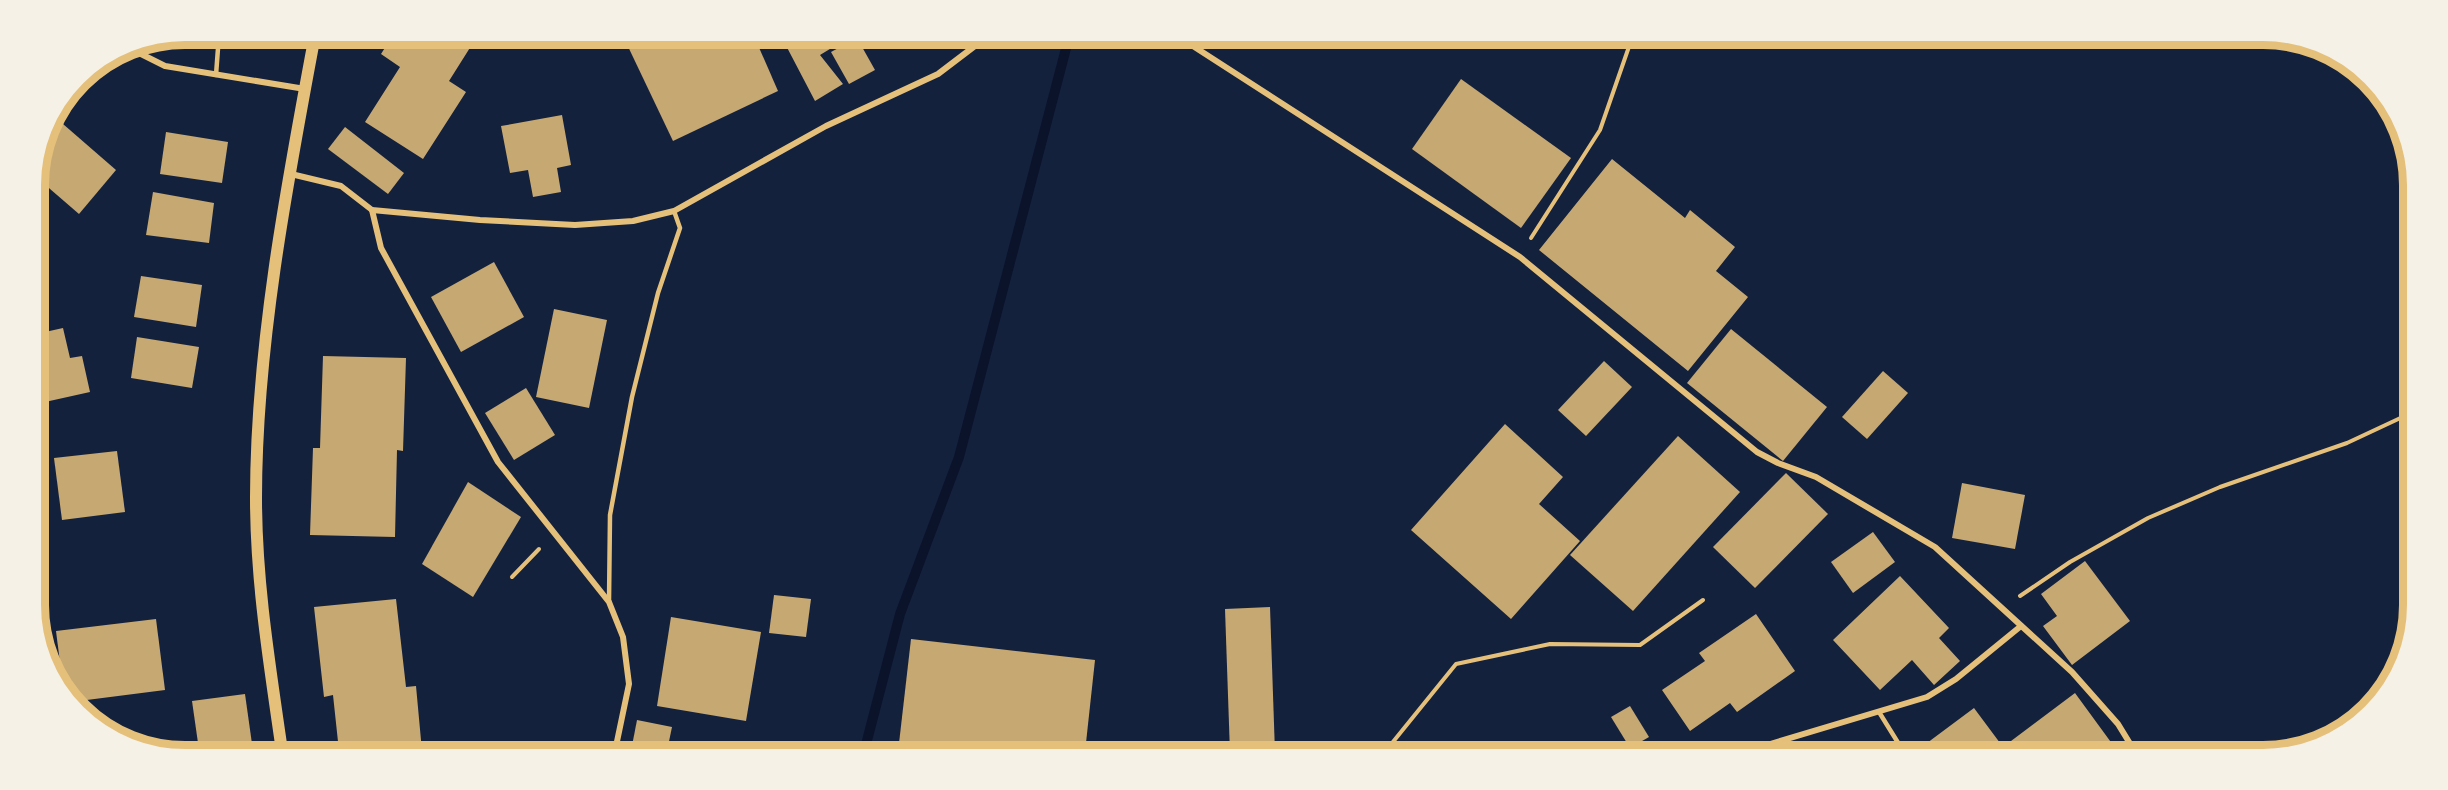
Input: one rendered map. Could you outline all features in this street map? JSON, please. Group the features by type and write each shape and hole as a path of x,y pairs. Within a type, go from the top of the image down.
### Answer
{"main road":[{"path":"281,745 262,612 256,498 264,371 276,264 313,45"}],"street":[{"path":"291,174 341,186 372,210 480,220 575,225 633,221 674,211 826,126 938,74 976,45"},
{"path":"1191,45 1520,257 1757,452 1778,463 1816,477 1923,538 1946,556 2088,688 2118,724 2130,745"},
{"path":"140,53 165,66 305,89"},
{"path":"372,210 381,248 498,462 609,602 623,637 629,684 616,745"},
{"path":"1767,745 1936,693 1956,680 2021,626"}],"lane":[{"path":"216,75 218,45"},
{"path":"609,602 610,515 632,396 658,292 680,228 674,211"},
{"path":"1879,712 1899,745"}],"path":[{"path":"1520,257 1600,130 1630,45"},
{"path":"2002,609 2070,562 2148,518 2220,487 2347,443 2403,417"},
{"path":"512,577 538,550 558,540"},
{"path":"1390,745 1456,664 1550,644 1640,645 1703,600"}],"building":[{"path":"387,45 472,45 449,81 466,92 423,159 365,122 400,67 381,54"},
{"path":"627,45 758,45 778,91 673,141"},
{"path":"786,45 836,45 820,55 843,84 815,101"},
{"path":"844,45 861,45 875,70 849,84 831,52"},
{"path":"1461,79 1571,158 1521,228 1412,149"},
{"path":"562,115 571,165 557,168 561,192 533,197 528,170 510,173 501,126"},
{"path":"63,124 116,170 79,214 45,185 48,158 55,135"},
{"path":"345,127 404,173 388,194 328,149"},
{"path":"166,132 228,142 222,183 160,174"},
{"path":"1612,159 1685,218 1690,210 1735,247 1716,271 1748,297 1688,371 1539,250"},
{"path":"153,192 214,203 209,243 146,235"},
{"path":"494,262 524,317 461,352 431,297"},
{"path":"141,276 202,285 196,327 134,317"},
{"path":"554,309 607,320 589,408 536,397"},
{"path":"63,328 70,358 82,356 90,392 45,402 45,332"},
{"path":"1731,329 1827,407 1783,461 1687,383"},
{"path":"137,337 199,347 192,388 131,378"},
{"path":"323,356 406,358 403,451 397,450 395,537 310,535 313,448 320,448"},
{"path":"1604,361 1632,387 1586,436 1558,410"},
{"path":"1883,371 1908,393 1867,439 1842,417"},
{"path":"526,388 555,435 514,460 485,413"},
{"path":"1505,424 1563,477 1539,504 1580,541 1511,619 1411,530"},
{"path":"1678,436 1740,492 1633,611 1570,555"},
{"path":"117,451 125,512 62,520 54,458"},
{"path":"1786,473 1828,514 1755,588 1713,547"},
{"path":"468,482 521,517 473,597 422,564"},
{"path":"1962,483 2025,495 2015,549 1952,538"},
{"path":"1873,532 1895,562 1853,593 1831,562"},
{"path":"2085,561 2130,621 2072,665 2043,626 2057,616 2041,594"},
{"path":"1900,576 1949,628 1939,638 1960,661 1934,685 1912,660 1880,690 1833,640"},
{"path":"774,595 811,599 806,637 769,633"},
{"path":"396,599 406,687 416,686 421,745 338,745 333,695 324,697 314,607"},
{"path":"1270,607 1275,745 1230,745 1225,609"},
{"path":"1756,614 1795,671 1737,712 1730,703 1690,731 1662,690 1705,661 1699,653"},
{"path":"671,617 761,632 746,721 657,706"},
{"path":"156,619 165,690 83,700 61,670 56,631"},
{"path":"911,639 1095,660 1086,745 899,745"},
{"path":"2075,693 2113,745 2006,745"},
{"path":"245,694 252,745 198,745 192,701"},
{"path":"1630,706 1649,737 1635,745 1628,745 1611,717"},
{"path":"1974,708 2002,745 1929,745 1927,743"},
{"path":"637,720 672,727 668,745 632,745"}],"waterway":[{"path":"866,745 900,614 959,457 1067,45"}]}
